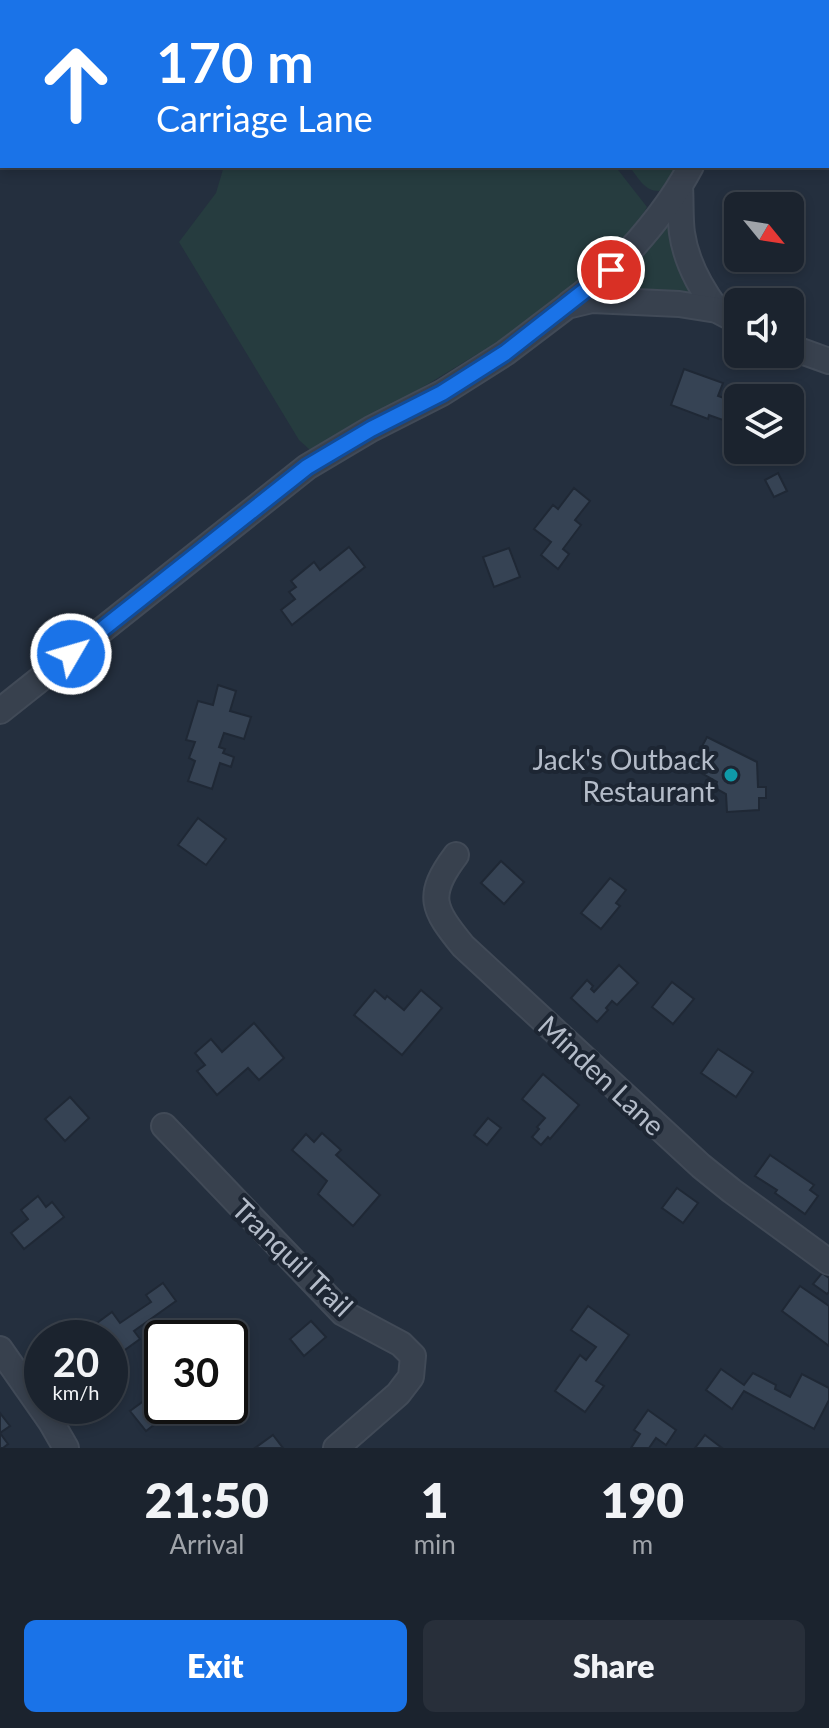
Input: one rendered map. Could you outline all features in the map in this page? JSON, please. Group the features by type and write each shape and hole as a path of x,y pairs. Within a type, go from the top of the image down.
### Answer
{"street":[{"path":"0,711 307,467 455,385 505,353 567,306 611,270 686,177"},
{"path":"686,177 682,234 690,264 701,288 724,313"},
{"path":"567,306 592,300 679,304 724,315"},
{"path":"804,352 829,361"},
{"name":"Minden Lane","path":"456,855 441,874 437,901 440,913 463,946 701,1166 829,1262"},
{"name":"Tranquil Trail","path":"164,1126 343,1313 401,1344 413,1356 411,1377 398,1394 336,1448"},
{"path":"0,1349 66,1448"}],"green space":[{"path":"223,168 617,168 647,207 639,221 598,267 502,339 318,451 309,449 299,440 179,242 216,193"},
{"path":"630,168 676,168 668,184 659,191 645,186"},
{"path":"664,226 671,230 690,291 688,294 618,289 614,282"}],"building":[{"path":"684,369 723,383 718,396 724,398 724,420 709,415 708,419 671,405"},
{"path":"778,473 787,491 774,497 765,480"},
{"path":"574,488 590,501 575,520 581,525 563,549 569,554 558,569 541,555 551,542 534,529 553,505 558,509"},
{"path":"349,547 365,567 292,625 281,610 295,599 289,592 296,587 291,581 314,562 320,570"},
{"path":"509,548 520,577 494,587 483,557"},
{"path":"218,685 236,691 230,711 251,717 244,739 224,733 219,747 225,749 223,753 234,757 231,767 220,763 212,789 188,781 195,761 189,758 195,742 186,740 198,701 213,705"},
{"name":"Jack's Outback Restaurant","path":"707,737 757,762 758,787 766,787 766,798 759,798 759,810 727,812 726,794 715,788 717,782 691,767"},
{"path":"198,818 226,839 206,865 178,845"},
{"path":"501,861 524,882 504,904 481,883"},
{"path":"610,878 626,890 616,903 620,906 601,929 581,913"},
{"path":"619,965 638,983 617,1005 612,1001 597,1022 571,998 587,980 594,992"},
{"path":"672,982 694,999 673,1024 652,1007"},
{"path":"375,990 404,1010 421,990 442,1008 402,1055 354,1015"},
{"path":"254,1023 284,1058 259,1080 248,1068 217,1095 197,1071 205,1065 195,1053 211,1039 222,1052"},
{"path":"718,1049 753,1072 736,1097 701,1073"},
{"path":"543,1074 579,1105 541,1145 532,1137 545,1118 522,1099"},
{"path":"70,1097 89,1118 65,1141 45,1119"},
{"path":"488,1118 501,1128 487,1145 474,1135"},
{"path":"322,1133 341,1150 336,1155 380,1195 353,1226 318,1194 327,1181 292,1150 306,1134 314,1142"},
{"path":"770,1155 814,1185 810,1190 818,1196 805,1214 755,1176"},
{"path":"677,1188 698,1203 683,1223 662,1208"},
{"path":"38,1196 46,1207 52,1202 64,1217 24,1249 11,1233 28,1219 21,1210"},
{"path":"822,1273 829,1278 827,1294 813,1284"},
{"path":"163,1283 176,1301 149,1320 144,1320 144,1324 134,1331 140,1339 128,1348 128,1320 124,1320 151,1302 146,1295"},
{"path":"800,1286 829,1306 829,1346 782,1311"},
{"path":"588,1306 629,1335 596,1381 604,1386 585,1412 555,1391 580,1355 586,1360 596,1347 571,1330"},
{"path":"112,1312 118,1320 101,1320"},
{"path":"311,1321 326,1337 304,1356 290,1339"},
{"path":"721,1369 744,1385 753,1373 776,1385 775,1389 790,1397 802,1374 829,1388 829,1400 814,1429 744,1391 732,1409 706,1390"},
{"path":"144,1401 144,1424 155,1424 146,1431 130,1411"},
{"path":"648,1410 676,1430 666,1445 656,1438 649,1448 631,1448 640,1434 634,1430"},
{"path":"0,1413 10,1426 0,1433"},
{"path":"0,1433 8,1444 3,1448 0,1448"},
{"path":"273,1435 283,1448 255,1448"},
{"path":"705,1435 722,1448 695,1448"}],"place":[{"name":"Jack's Outback Restaurant","path":"731,775"}],"route":[{"path":"71,654 307,467 371,429 442,393 505,353 611,270"}]}
